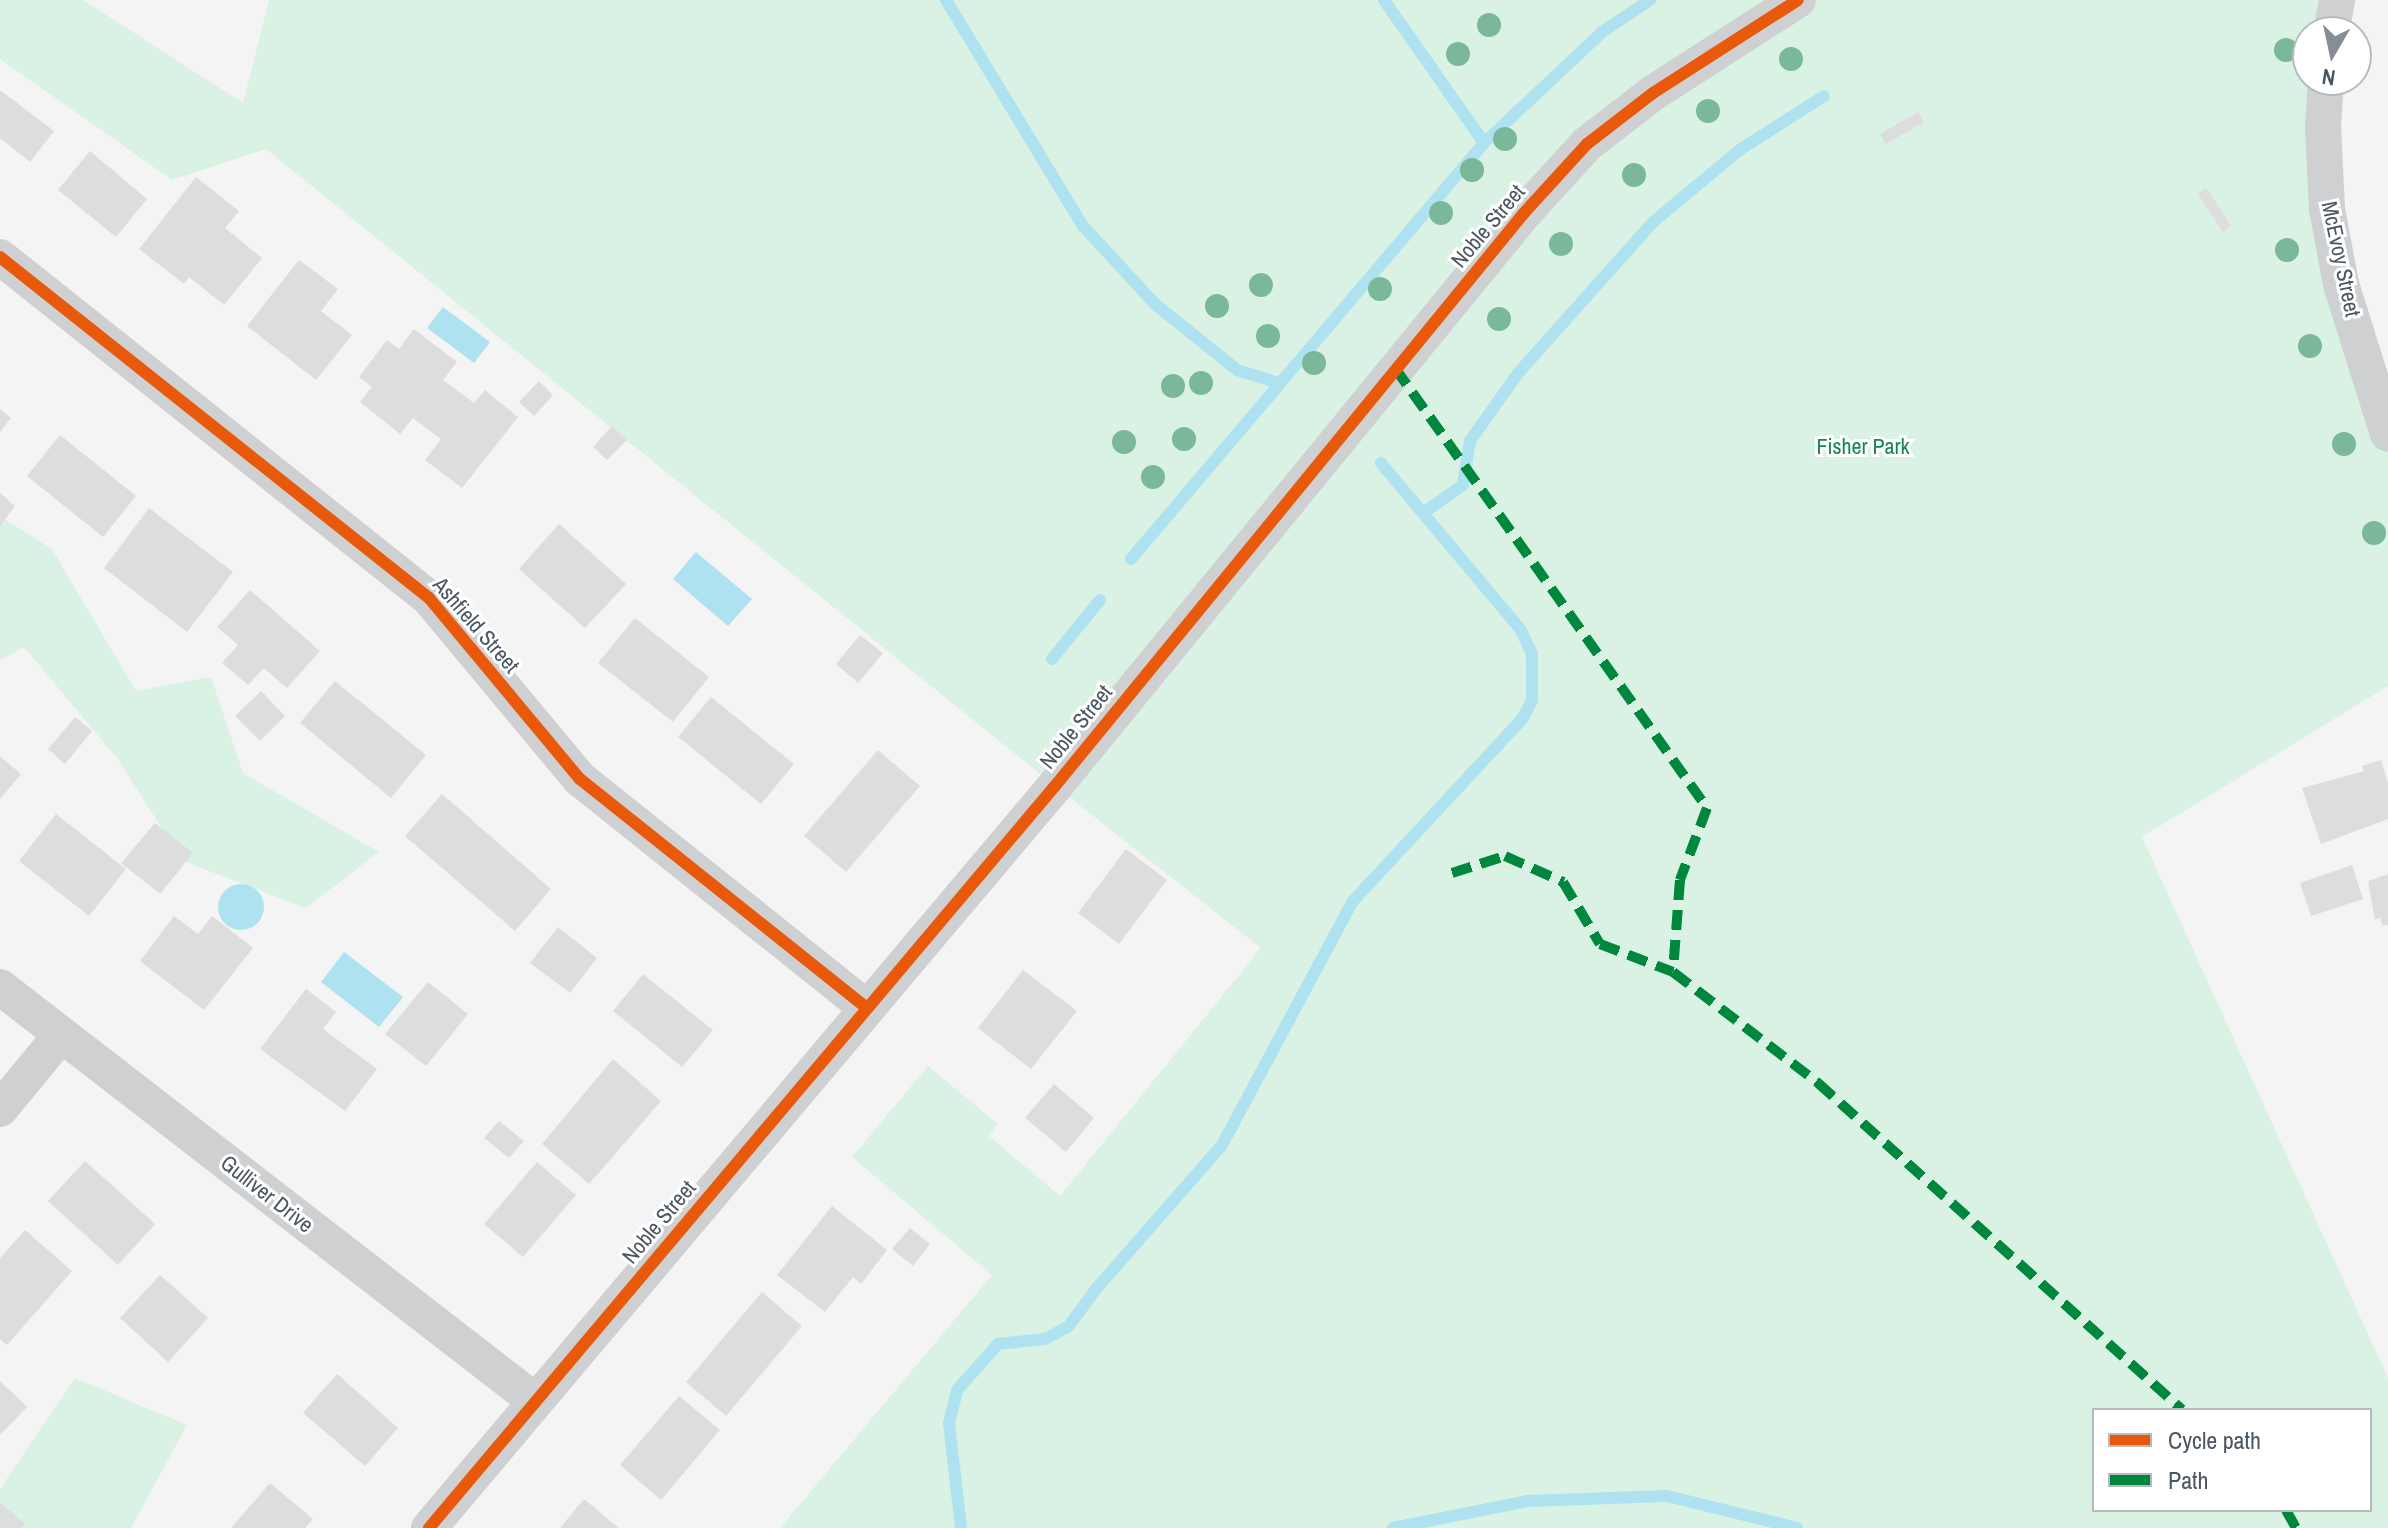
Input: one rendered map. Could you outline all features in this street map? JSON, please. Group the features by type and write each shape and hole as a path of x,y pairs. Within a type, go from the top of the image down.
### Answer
{"street":[{"name":"Noble Street","path":"429,1528 1055,786 1454,297 1587,144 1653,93 1798,0"},
{"name":"McEvoy Street","path":"2325,96 2323,127 2327,209 2341,284 2388,434"},
{"name":"Ashfield Street","path":"0,257 429,598 580,779 867,1008"},
{"name":"Gulliver Drive","path":"0,987 534,1400"},
{"path":"0,1109 61,1035"}],"green space":[{"name":"Fisher Park","path":"0,0 83,0 243,103 269,0 2337,0 2334,16 2292,16 2292,96 2313,96 2323,127 2388,434 2388,686 2142,837 2388,1378 2388,1528 780,1528 992,1275 852,1157 928,1066 998,1124 989,1136 1060,1196 1261,948 1055,786 266,149 172,180 0,59"},
{"path":"0,516 52,549 136,691 211,677 243,773 379,852 306,908 183,861 117,758 24,647 0,660"},
{"path":"75,1378 187,1425 131,1528 0,1528 0,1489"}],"water":[{"path":"443,307 490,342 474,363 427,328"},
{"path":"696,552 752,599 728,626 673,579"},
{"path":"241,884 257,891 264,907 257,923 241,930 225,923 218,907 225,891"},
{"path":"344,952 403,997 379,1027 321,982"}],"building":[{"path":"0,90 54,131 30,162 0,138"},
{"path":"1918,112 1924,122 1886,144 1880,134"},
{"path":"90,151 147,199 116,237 58,190"},
{"path":"196,177 239,211 225,228 262,258 224,305 189,277 184,284 139,249"},
{"path":"2206,187 2231,226 2223,232 2198,194"},
{"path":"299,260 338,289 321,311 352,335 316,380 247,326"},
{"path":"414,329 457,362 443,380 474,403 485,390 518,417 462,488 425,460 441,439 413,418 400,434 360,402 372,387 359,377 387,340 399,349"},
{"path":"539,381 553,395 534,416 519,402"},
{"path":"0,409 11,418 0,432"},
{"path":"612,426 627,440 607,460 593,447"},
{"path":"60,435 136,496 103,537 27,476"},
{"path":"0,493 15,506 0,526"},
{"path":"149,508 233,572 187,632 104,568"},
{"path":"559,524 626,584 585,628 519,569"},
{"path":"250,590 320,651 287,688 264,668 248,685 222,663 238,645 217,627"},
{"path":"635,618 709,677 673,722 598,663"},
{"path":"860,635 883,653 858,683 836,664"},
{"path":"335,681 426,755 391,798 300,723"},
{"path":"261,691 285,716 260,741 235,716"},
{"path":"711,697 794,764 761,804 678,737"},
{"path":"75,717 92,731 65,764 48,749"},
{"path":"878,750 920,786 846,872 804,836"},
{"path":"0,756 21,774 0,799"},
{"path":"2381,760 2388,783 2388,819 2321,844 2302,788 2364,771 2362,766"},
{"path":"442,794 551,889 515,931 405,836"},
{"path":"56,814 126,869 89,916 19,861"},
{"path":"155,823 193,853 160,894 121,863"},
{"path":"1126,849 1167,880 1119,944 1078,913"},
{"path":"2352,865 2363,899 2311,916 2300,883"},
{"path":"2388,874 2388,925 2383,926 2380,918 2375,920 2368,881"},
{"path":"174,916 198,934 212,916 253,948 204,1010 140,961"},
{"path":"558,927 597,958 570,993 530,963"},
{"path":"1023,970 1077,1011 1031,1069 978,1028"},
{"path":"643,974 713,1030 682,1067 613,1011"},
{"path":"428,982 468,1014 426,1066 385,1034"},
{"path":"306,989 336,1012 323,1029 377,1069 345,1111 260,1049"},
{"path":"613,1059 661,1101 589,1184 542,1144"},
{"path":"1054,1084 1094,1118 1066,1152 1025,1118"},
{"path":"499,1121 524,1141 509,1158 484,1138"},
{"path":"85,1161 155,1224 118,1265 48,1201"},
{"path":"537,1162 576,1195 523,1257 484,1224"},
{"path":"832,1206 887,1250 861,1284 853,1277 825,1312 777,1275"},
{"path":"910,1228 930,1244 913,1266 892,1249"},
{"path":"25,1230 72,1271 7,1345 0,1339 0,1258"},
{"path":"160,1275 208,1318 168,1362 120,1318"},
{"path":"762,1292 802,1326 726,1416 686,1382"},
{"path":"337,1374 398,1428 365,1466 303,1413"},
{"path":"0,1381 27,1407 0,1435"},
{"path":"679,1396 720,1430 661,1500 620,1465"},
{"path":"270,1483 313,1519 305,1528 231,1528"},
{"path":"584,1499 619,1528 560,1528"},
{"path":"0,1502 25,1524 22,1528 0,1528"}],"waterway":[{"path":"946,0 1083,226 1155,304 1237,370 1279,383"},
{"path":"1384,0 1484,143"},
{"path":"1131,559 1484,143 1602,32 1650,0"},
{"path":"1423,513 1463,485 1470,441 1519,372 1653,222 1741,149 1824,96"},
{"path":"961,1528 949,1423 957,1390 998,1344 1045,1339 1068,1327 1096,1289 1222,1145 1353,901 1523,718 1532,700 1532,654 1521,630 1381,463"},
{"path":"1052,659 1100,600"},
{"path":"1393,1528 1528,1501 1667,1496 1797,1528"}],"marked path":[{"path":"1395,368 1707,808 1680,880 1673,972 1818,1083 2180,1408"},
{"path":"1452,873 1505,856 1563,882 1600,944 1673,972"},
{"path":"2287,1512 2296,1528"}],"cycle path":[{"path":"429,1528 1055,786 1524,213 1587,144 1653,93 1798,0"},
{"path":"0,257 429,598 580,779 867,1008"}]}
